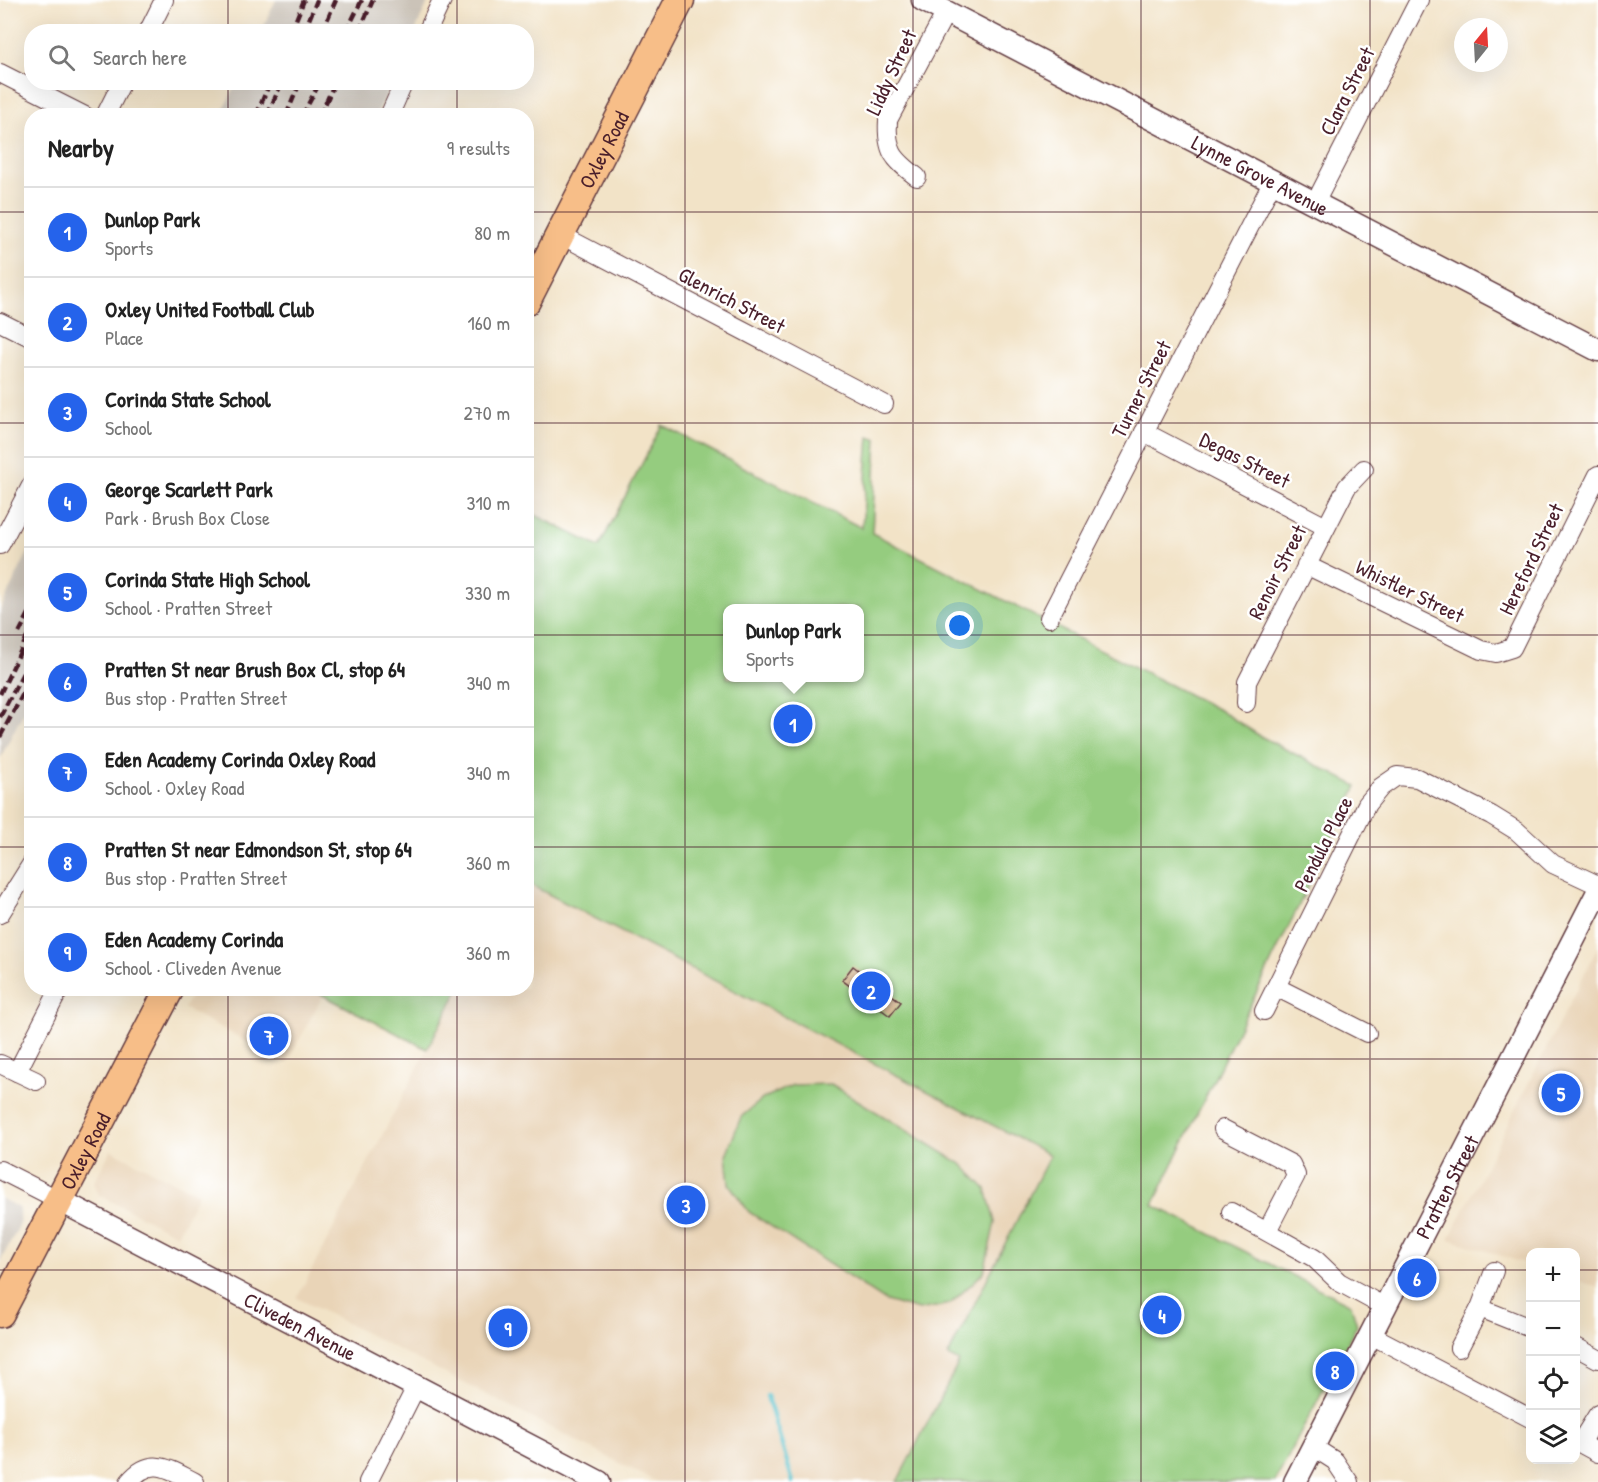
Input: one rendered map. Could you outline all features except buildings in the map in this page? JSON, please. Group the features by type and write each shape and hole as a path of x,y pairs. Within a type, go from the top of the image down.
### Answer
{"main road":[{"name":"Oxley Road","path":"534,286 680,0"},
{"name":"Oxley Road","path":"0,1313 166,996"}],"street":[{"path":"152,24 164,0"},
{"path":"431,24 442,0"},
{"name":"Lynne Grove Avenue","path":"923,0 1598,350"},
{"name":"Clara Street","path":"1316,203 1419,0"},
{"name":"Liddy Street","path":"917,177 896,161 887,139 888,120 946,12"},
{"path":"0,73 24,85"},
{"path":"34,90 69,108"},
{"path":"109,108 118,90"},
{"path":"393,108 400,90"},
{"name":"Turner Street","path":"1049,618 1273,181"},
{"name":"Glenrich Street","path":"561,236 884,404"},
{"path":"0,322 24,334"},
{"name":"Degas Street","path":"1144,432 1326,527"},
{"name":"Renoir Street","path":"1246,703 1247,682 1306,565 1347,487 1364,469"},
{"name":"Hereford Street","path":"1496,653 1512,648 1598,475"},
{"path":"0,545 24,499"},
{"name":"Whistler Street","path":"1306,565 1480,650 1496,653"},
{"name":"Pendula Place","path":"1264,1011 1367,804 1381,787 1397,776 1417,778 1491,815 1516,831 1553,864 1598,885"},
{"path":"0,914 24,876"},
{"name":"Pratten Street","path":"1295,1482 1598,892"},
{"path":"1276,987 1367,1034"},
{"path":"36,1081 8,1068 55,996"},
{"path":"1223,1130 1291,1164 1296,1175 1268,1231"},
{"name":"Cliveden Avenue","path":"0,1170 599,1482"},
{"path":"1231,1212 1314,1258 1339,1282 1385,1307"},
{"path":"1459,1348 1480,1308 1494,1271"},
{"path":"1480,1308 1526,1326"},
{"path":"1371,1335 1526,1416"},
{"path":"1580,1350 1598,1359"},
{"path":"368,1482 416,1388"},
{"path":"1580,1439 1598,1414"},
{"path":"1580,1443 1598,1453"},
{"path":"1313,1447 1335,1461 1349,1482"},
{"path":"129,1482 139,1471 152,1466 167,1468 195,1482"}],"shaded area":[{"path":"276,0 429,0 418,24 264,24"},
{"path":"233,90 388,90 380,108 224,108"},
{"path":"24,560 24,711 0,759 0,610"},
{"path":"534,887 1050,1155 949,1356 959,1362 897,1482 657,1482 297,1298 455,996 534,996"},
{"path":"1598,947 1598,1287 1580,1281 1580,1248 1526,1248 1526,1264 1449,1239"},
{"path":"191,996 322,996 287,1063 184,1008"},
{"path":"111,1150 198,1194 177,1235 99,1195 94,1182"},
{"path":"0,1198 19,1208 20,1224 0,1262"}],"green space":[{"path":"662,425 862,528 869,436 877,439 872,533 1221,711 1260,736 1357,786 1153,1205 1351,1305 1357,1325 1275,1482 897,1482 959,1362 948,1356 1050,1155 534,887 534,514 599,547"},
{"path":"325,996 455,996 427,1049"},
{"path":"831,1084 963,1165 986,1189 995,1222 984,1272 950,1304 919,1310 886,1301 749,1212 729,1184 726,1155 741,1117 764,1098 793,1085"}],"waterway":[{"path":"767,1396 793,1482"}],"railway":[{"path":"294,24 304,0"},
{"path":"307,24 317,0"},
{"path":"326,24 336,0"},
{"path":"350,24 362,0"},
{"path":"362,24 373,0"},
{"path":"259,108 267,90"},
{"path":"271,108 278,90"},
{"path":"289,108 297,90"},
{"path":"306,108 316,90"},
{"path":"324,108 331,90"},
{"path":"19,633 24,623"},
{"path":"0,694 24,644"},
{"path":"0,717 24,671"},
{"path":"0,737 24,692"}],"place":[{"name":"Dunlop Park","path":"793,724"},
{"name":"Oxley United Football Club","path":"871,991"},
{"name":"Eden Academy Corinda Oxley Road","path":"269,1036"},
{"name":"Corinda State High School","path":"1561,1093"},
{"name":"Corinda State School","path":"686,1205"},
{"name":"Pratten St near Brush Box Cl, stop 64","path":"1417,1278"},
{"name":"George Scarlett Park","path":"1162,1315"},
{"name":"Eden Academy Corinda","path":"508,1328"},
{"name":"Pratten St near Edmondson St, stop 64","path":"1335,1371"}]}
